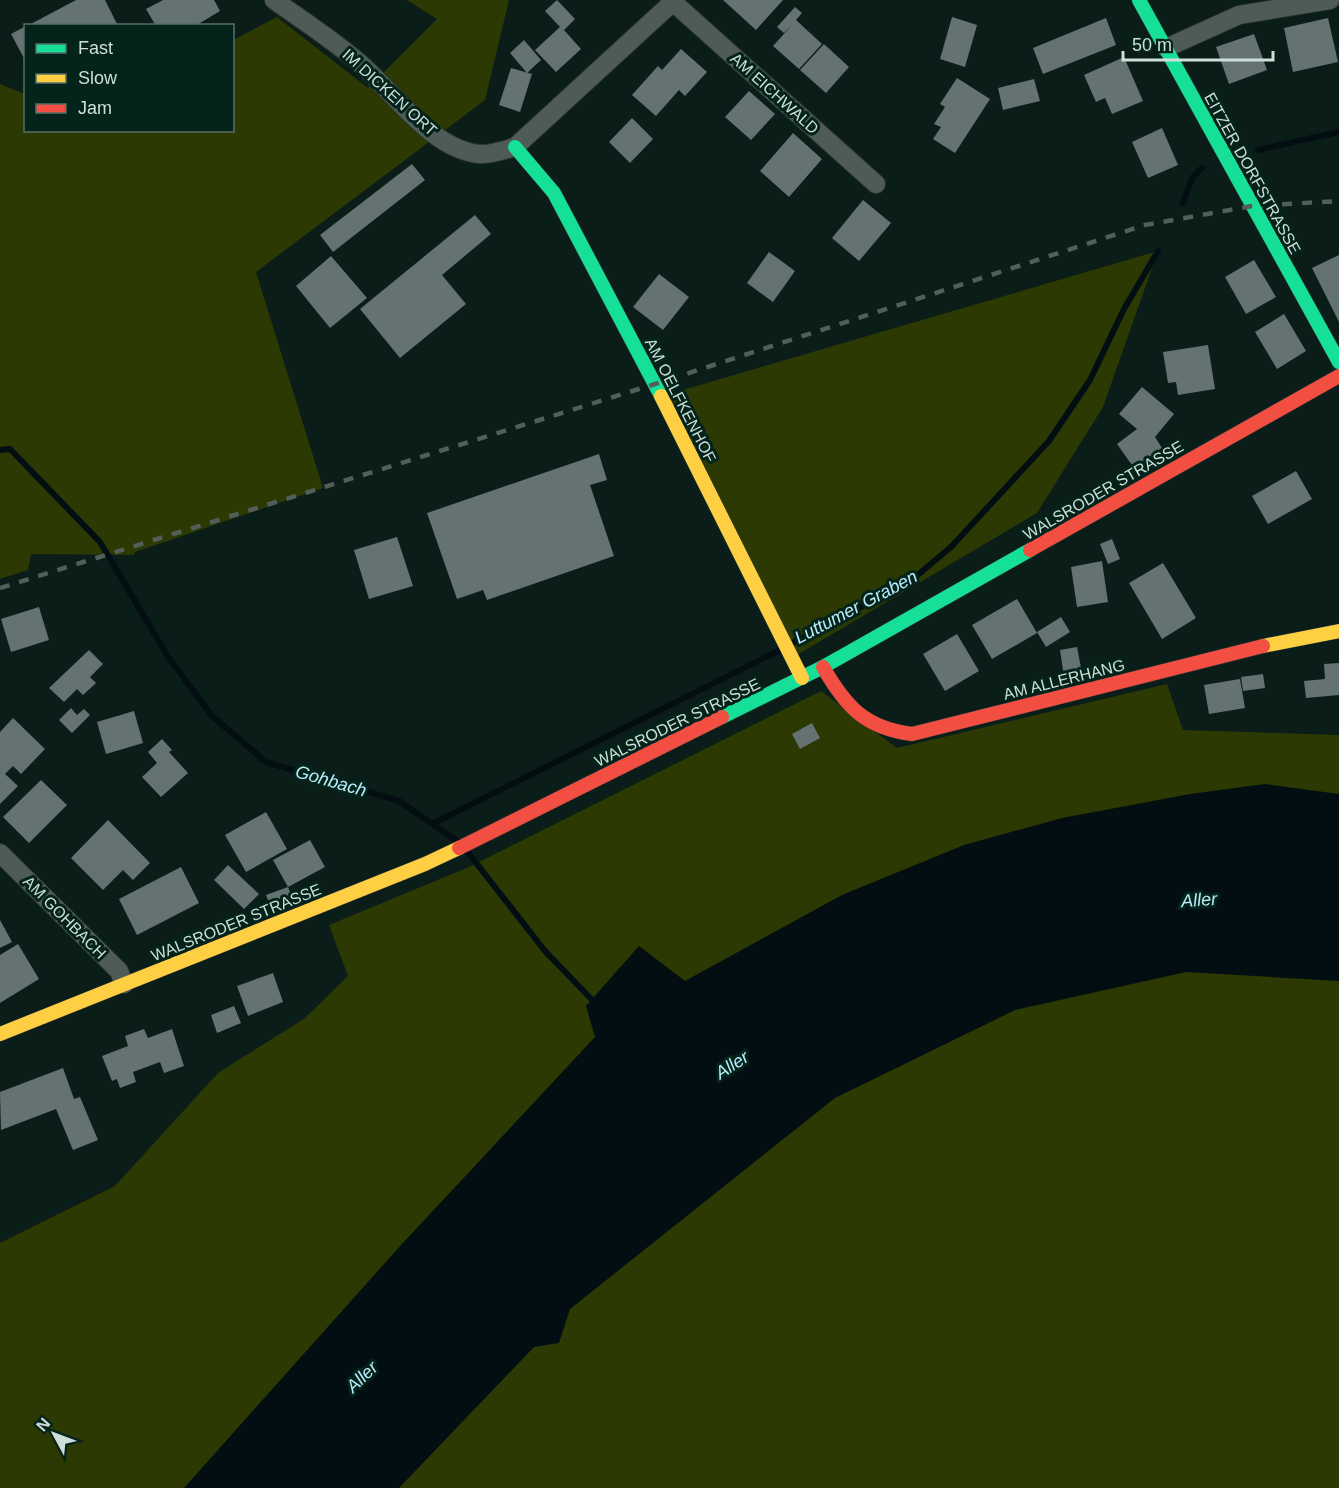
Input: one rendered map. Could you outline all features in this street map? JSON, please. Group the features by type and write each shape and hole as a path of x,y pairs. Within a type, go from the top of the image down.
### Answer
{"street":[{"name":"IM DICKEN ORT","path":"274,0 357,60 429,130 449,143 480,154 499,152 514,147 674,1"},
{"name":"EITZER DORFSTRASSE","path":"1139,0 1339,362"},
{"path":"1166,48 1239,15 1329,0"},
{"name":"AM EICHWALD","path":"674,1 876,184"},
{"name":"AM OELFKENHOF","path":"514,147 554,193 655,384 802,678"},
{"name":"WALSRODER STRASSE","path":"0,1034 425,864 499,829 823,668 1339,376"},
{"name":"AM ALLERHANG","path":"823,668 836,691 861,716 884,729 912,734 1250,649 1339,631"},
{"name":"AM GOHBACH","path":"0,853 119,971 124,984"}],"green space":[{"path":"407,0 509,0 485,100 256,272 323,488 135,552 134,555 31,554 28,570 0,579 0,84 24,94 24,132 234,132 234,39 277,17 368,88 437,19"},
{"path":"1158,251 1103,407 1037,513 797,655 669,394"},
{"path":"1167,684 1183,730 1339,735 1339,1488 0,1488 0,1243 115,1186 218,1073 305,1018 348,976 329,925 469,867 821,691 897,748","holes":["639,947 648,953 587,1009 586,1006"]}],"water":[{"name":"Aller","path":"1265,784 1339,794 1339,981 1186,972 1015,1010 835,1098 570,1309 559,1343 534,1347 399,1488 184,1488 401,1245 595,1037 586,1006 639,946 685,981 842,895 964,845 1062,818 1190,794"}],"building":[{"path":"76,0 105,0 117,24 31,24"},
{"path":"163,0 214,0 220,11 198,24 155,24 146,9"},
{"path":"557,0 575,19 564,30 581,49 556,72 535,50 560,27 545,11"},
{"path":"723,0 783,0 756,30"},
{"path":"795,7 802,13 796,20 822,44 799,69 773,46 792,25 784,33 777,27"},
{"path":"952,17 977,25 965,67 940,59"},
{"path":"1106,18 1116,45 1043,74 1033,48"},
{"path":"1328,18 1338,62 1293,72 1284,28"},
{"path":"24,27 24,58 11,34"},
{"path":"1254,34 1267,70 1229,84 1216,47"},
{"path":"524,40 541,60 527,73 510,53"},
{"path":"824,44 849,67 826,93 800,70"},
{"path":"681,49 707,72 685,96 679,90 656,116 632,95 658,66 662,70"},
{"path":"1124,57 1143,101 1112,114 1105,98 1096,102 1084,75"},
{"path":"511,68 532,74 520,112 499,105"},
{"path":"957,78 990,99 955,153 933,139 941,127 934,124 945,107 940,104"},
{"path":"1034,79 1040,101 1003,110 998,88"},
{"path":"749,91 775,114 751,140 725,117"},
{"path":"632,118 653,139 630,163 609,142"},
{"path":"1162,128 1178,165 1148,178 1132,142"},
{"path":"793,133 822,159 789,197 760,171"},
{"path":"412,164 425,180 333,252 320,235"},
{"path":"863,200 891,223 859,261 832,238"},
{"path":"475,215 491,234 442,275 466,304 400,358 360,309"},
{"path":"769,252 795,271 773,302 747,283"},
{"path":"1339,255 1339,322 1312,268"},
{"path":"331,256 367,298 330,328 296,286"},
{"path":"1254,260 1276,297 1246,314 1225,277"},
{"path":"659,274 689,297 663,330 633,307"},
{"path":"1284,314 1306,351 1277,369 1255,332"},
{"path":"1208,345 1215,389 1178,395 1176,382 1168,383 1163,352"},
{"path":"1142,387 1174,414 1155,437 1162,448 1134,468 1117,444 1137,429 1119,414"},
{"path":"599,454 607,480 590,485 614,556 487,600 483,590 457,599 427,513"},
{"path":"1296,471 1312,499 1268,524 1252,496"},
{"path":"397,537 413,586 369,599 354,550"},
{"path":"1112,539 1120,559 1108,564 1100,544"},
{"path":"1102,561 1108,602 1077,607 1071,567"},
{"path":"1163,563 1196,618 1162,639 1129,583"},
{"path":"1017,599 1037,633 992,659 972,625"},
{"path":"39,607 49,640 11,652 1,619"},
{"path":"1061,617 1070,632 1046,647 1037,632"},
{"path":"957,634 979,671 945,691 923,654"},
{"path":"1077,647 1082,673 1064,677 1060,650"},
{"path":"89,650 103,664 90,677 96,683 83,695 77,689 64,702 49,688"},
{"path":"1339,663 1339,695 1306,698 1304,681 1325,679 1324,664"},
{"path":"1263,674 1265,688 1243,691 1241,677"},
{"path":"1240,679 1245,708 1209,714 1204,685"},
{"path":"71,708 77,715 84,709 90,715 72,733 59,720"},
{"path":"134,711 143,743 106,754 97,722"},
{"path":"13,718 45,749 21,774 13,766 5,774 18,786 0,804 0,732"},
{"path":"812,723 820,738 800,749 792,734"},
{"path":"162,739 172,750 169,752 188,773 161,797 142,777 157,763 148,752"},
{"path":"41,780 67,805 29,843 3,817"},
{"path":"266,812 287,849 246,872 225,835"},
{"path":"108,820 150,863 133,880 123,870 103,890 71,858"},
{"path":"310,840 325,867 288,887 273,860"},
{"path":"228,865 259,894 244,909 214,880"},
{"path":"181,867 199,903 137,935 119,899"},
{"path":"288,887 292,897 270,905 266,895"},
{"path":"0,920 12,942 0,948"},
{"path":"18,944 39,979 0,1003 0,955"},
{"path":"273,973 283,1002 248,1016 237,986"},
{"path":"234,1006 241,1023 217,1033 211,1015"},
{"path":"144,1029 148,1038 172,1029 184,1066 164,1073 160,1062 133,1072 136,1082 120,1088 117,1079 112,1081 102,1056 128,1046 125,1036"},
{"path":"63,1068 74,1099 80,1097 98,1140 73,1150 56,1109 1,1130 0,1092"}],"waterway":[{"name":"Luttumer Graben","path":"1258,150 1339,132"},
{"name":"Luttumer Graben","path":"1183,203 1192,178 1202,168"},
{"name":"Luttumer Graben","path":"791,644 913,579 951,547 1049,441 1090,380 1124,309 1158,251"},
{"name":"Gohbach","path":"0,450 10,449 100,542 167,655 212,716 266,762 399,801 457,841"},
{"name":"Luttumer Graben","path":"432,824 782,649"},
{"name":"Gohbach","path":"466,850 545,951 597,1005"}],"railway":[{"path":"0,588 655,384 1145,225 1252,206 1339,201"}],"traffic: fast":[{"path":"1139,0 1339,362"},
{"path":"515,147 554,193 661,396"},
{"path":"722,717 823,667 1030,550"}],"traffic: slow":[{"path":"661,396 802,678"},
{"path":"1263,646 1339,631"},
{"path":"0,1034 425,864 459,848"}],"traffic: jam":[{"path":"1030,550 1339,376"},
{"path":"823,667 840,694 858,713 882,727 912,734 1263,646"},
{"path":"459,848 722,717"}]}
